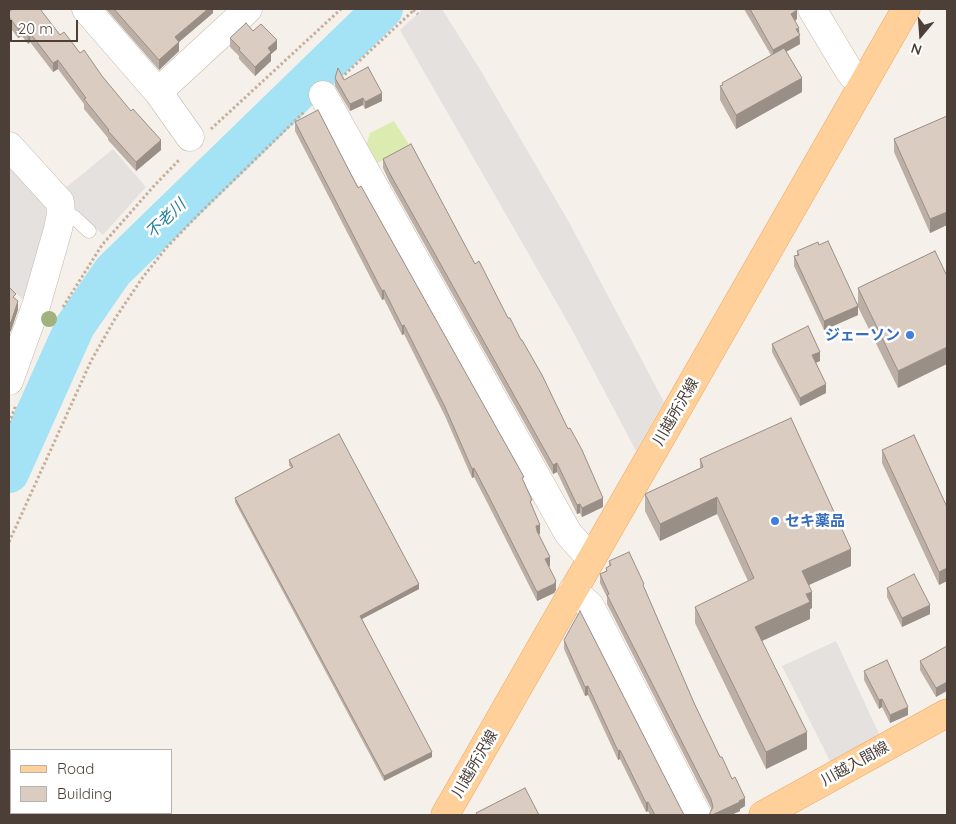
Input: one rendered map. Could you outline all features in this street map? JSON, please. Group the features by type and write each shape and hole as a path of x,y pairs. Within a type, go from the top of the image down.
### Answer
{"main road":[{"name":"川越所沢線","path":"445,815 906,9"},
{"name":"川越入間線","path":"763,815 945,719"}],"street":[{"path":"86,9 158,92 195,140"},
{"path":"158,92 248,9"},
{"path":"812,9 848,69 863,83"},
{"path":"323,95 568,533 591,559"},
{"path":"9,146 60,202 58,229 36,306 11,367"},
{"path":"573,590 590,606 697,815"}],"lane":[{"path":"60,214 74,217 89,231"}],"path":[{"path":"102,245 195,140 341,9"},
{"path":"9,542 92,361 116,317 143,277 167,247 198,215 323,95 414,10 418,14"}],"green space":[{"path":"394,121 410,146 376,164 366,146 370,133"}],"shaded area":[{"path":"423,9 442,9 481,71 570,224 664,402 636,451 570,326 400,30"},
{"path":"113,149 146,187 103,235 73,207 63,190"},
{"path":"9,157 49,200 51,215 24,300 9,287"},
{"path":"836,641 880,736 831,763 782,666"}],"building":[{"path":"13,9 40,9 60,35 64,32 80,53 84,50 102,76 131,111 133,109 161,140 136,162 108,131 58,60 53,63 30,33 28,35 22,27 18,29 9,17 9,12"},
{"path":"114,9 208,9 175,37 179,42 159,60"},
{"path":"750,9 796,9 791,14 799,28 796,29 800,35 773,50"},
{"path":"246,23 253,31 261,24 277,40 268,48 271,52 255,67 230,38"},
{"path":"784,48 802,78 736,115 720,86 723,85 722,83"},
{"path":"368,67 382,93 365,102 363,98 350,104 335,78 338,68 344,80"},
{"path":"318,110 358,188 361,186 524,477 522,478 540,525 536,526 537,531 550,557 545,559 556,581 554,584 537,592 474,468 472,469 445,407 404,325 402,326 384,290 382,291 295,122"},
{"path":"947,116 947,212 930,219 894,139"},
{"path":"411,144 475,264 479,261 508,318 510,318 542,375 568,429 570,428 582,450 603,498 582,508 580,504 577,505 557,463 553,465 389,172 383,159"},
{"path":"828,241 858,306 824,321 794,256 799,255 797,251 818,242 819,245"},
{"name":"ジェーソン","path":"935,251 947,276 947,347 898,371 858,288"},
{"path":"9,287 16,294 13,297 18,301 9,324"},
{"path":"808,326 820,352 812,355 826,384 800,398 772,344"},
{"path":"791,418 851,549 802,571 812,592 806,594 810,602 755,627 807,732 766,752 695,607 754,578 717,497 660,524 645,494 703,467 700,459"},
{"path":"339,434 419,584 360,616 432,752 384,776 235,498 293,467 289,460"},
{"path":"914,435 947,507 947,568 939,572 882,450"},
{"path":"629,552 695,705 720,757 722,757 732,779 735,777 745,798 712,815 709,815 713,807 711,799 607,595 609,594 600,574 607,571 606,568 611,565 609,561"},
{"path":"914,574 930,605 902,618 887,588"},
{"path":"580,611 685,815 655,815 648,802 646,803 620,750 618,751 588,686 585,687 564,640"},
{"path":"947,646 947,682 936,688 920,661"},
{"path":"887,660 908,707 890,715 882,699 879,700 864,671"},
{"path":"525,788 539,815 477,815 476,813"}],"waterway":[{"name":"不老川","path":"9,473 75,326 113,271 383,9"}],"place":[{"name":"ジェーソン","path":"910,335"},
{"name":"セキ薬品","path":"775,521"}]}
